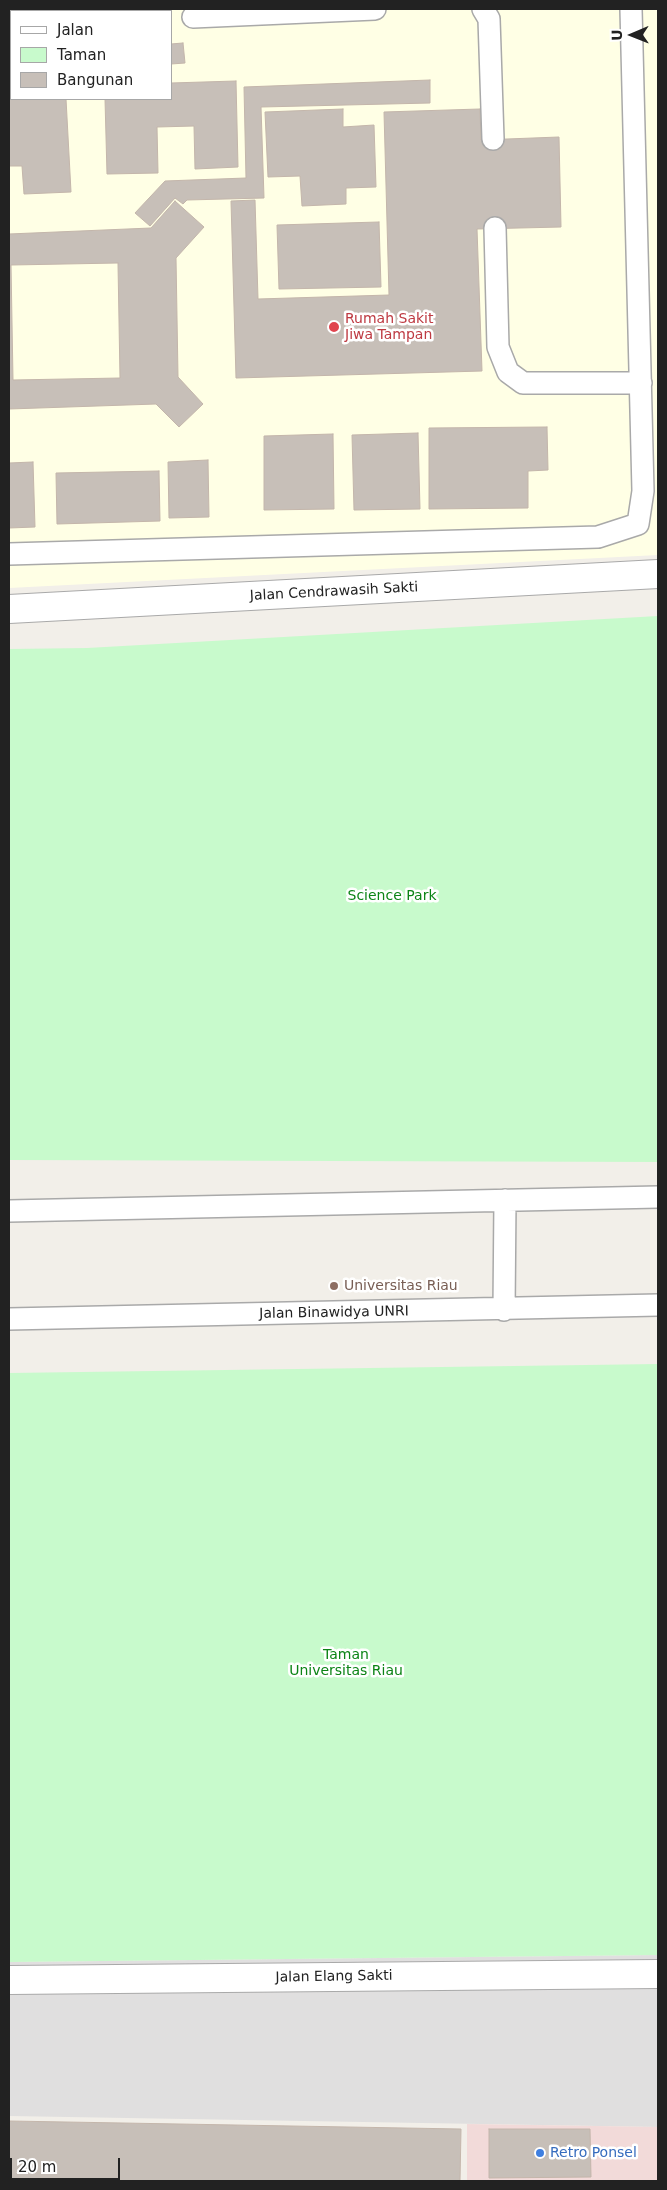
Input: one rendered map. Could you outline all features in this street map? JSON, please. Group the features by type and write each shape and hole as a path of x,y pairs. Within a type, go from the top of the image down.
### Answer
{"street":[{"name":"Jalan Cendrawasih Sakti","path":"9,608 658,574"},
{"name":"Jalan Elang Sakti","path":"9,1980 658,1974"}],"lane":[{"path":"193,17 375,9"},
{"path":"483,9 489,19 493,139"},
{"path":"9,554 598,537 638,524 642,491 641,383 631,9"},
{"path":"495,228 498,347 508,372 523,383 641,383"},
{"path":"9,1210 658,1197"},
{"path":"504,1200 504,1310"},
{"name":"Jalan Binawidya UNRI","path":"9,1319 504,1310 658,1305"}],"shaded area":[{"name":"Rumah Sakit Jiwa Tampan","path":"9,9 658,9 658,555 9,588"},
{"path":"658,1955 658,2127 9,2116 9,1962"},
{"path":"467,2124 658,2127 658,2181 467,2181"}],"green space":[{"name":"Science Park","path":"658,616 658,1162 9,1160 9,649 87,648"},
{"name":"Taman Universitas Riau","path":"658,1364 658,1955 9,1962 9,1373"}],"building":[{"path":"112,9 136,9 136,10"},
{"path":"183,43 185,63 172,64 172,44"},
{"path":"9,53 10,53 10,73"},
{"path":"430,80 430,103 261,107 264,198 187,200 183,204 175,198 150,226 135,213 165,181 246,178 244,87"},
{"path":"236,81 238,167 195,169 194,126 157,127 158,173 107,174 105,100 172,100 172,83"},
{"path":"9,89 10,100 66,100 71,192 24,194 22,166 9,166"},
{"path":"343,109 343,127 374,125 376,187 346,188 346,204 302,206 300,176 268,177 265,112"},
{"path":"480,109 481,140 559,137 561,227 477,229 482,371 236,378 231,201 255,200 258,299 389,295 384,112"},
{"path":"175,201 204,227 176,258 178,377 203,404 179,427 156,404 9,409 9,234 151,228"},
{"path":"379,222 381,287 279,289 277,225"},
{"path":"118,263 120,378 13,380 11,265"},
{"path":"547,427 548,470 528,471 528,508 429,509 429,428"},
{"path":"418,433 420,509 354,510 352,435"},
{"path":"333,434 334,509 264,510 264,436"},
{"path":"208,460 209,517 169,518 168,462"},
{"path":"33,462 35,527 9,528 9,463"},
{"path":"159,471 160,521 57,524 56,473"},
{"path":"9,2121 461,2129 460,2181 9,2181"},
{"name":"Retro Ponsel","path":"489,2129 590,2129 591,2177 489,2178"}],"place":[{"name":"Rumah Sakit Jiwa Tampan","path":"334,327"},
{"name":"Universitas Riau","path":"334,1286"},
{"name":"Retro Ponsel","path":"540,2153"}]}
